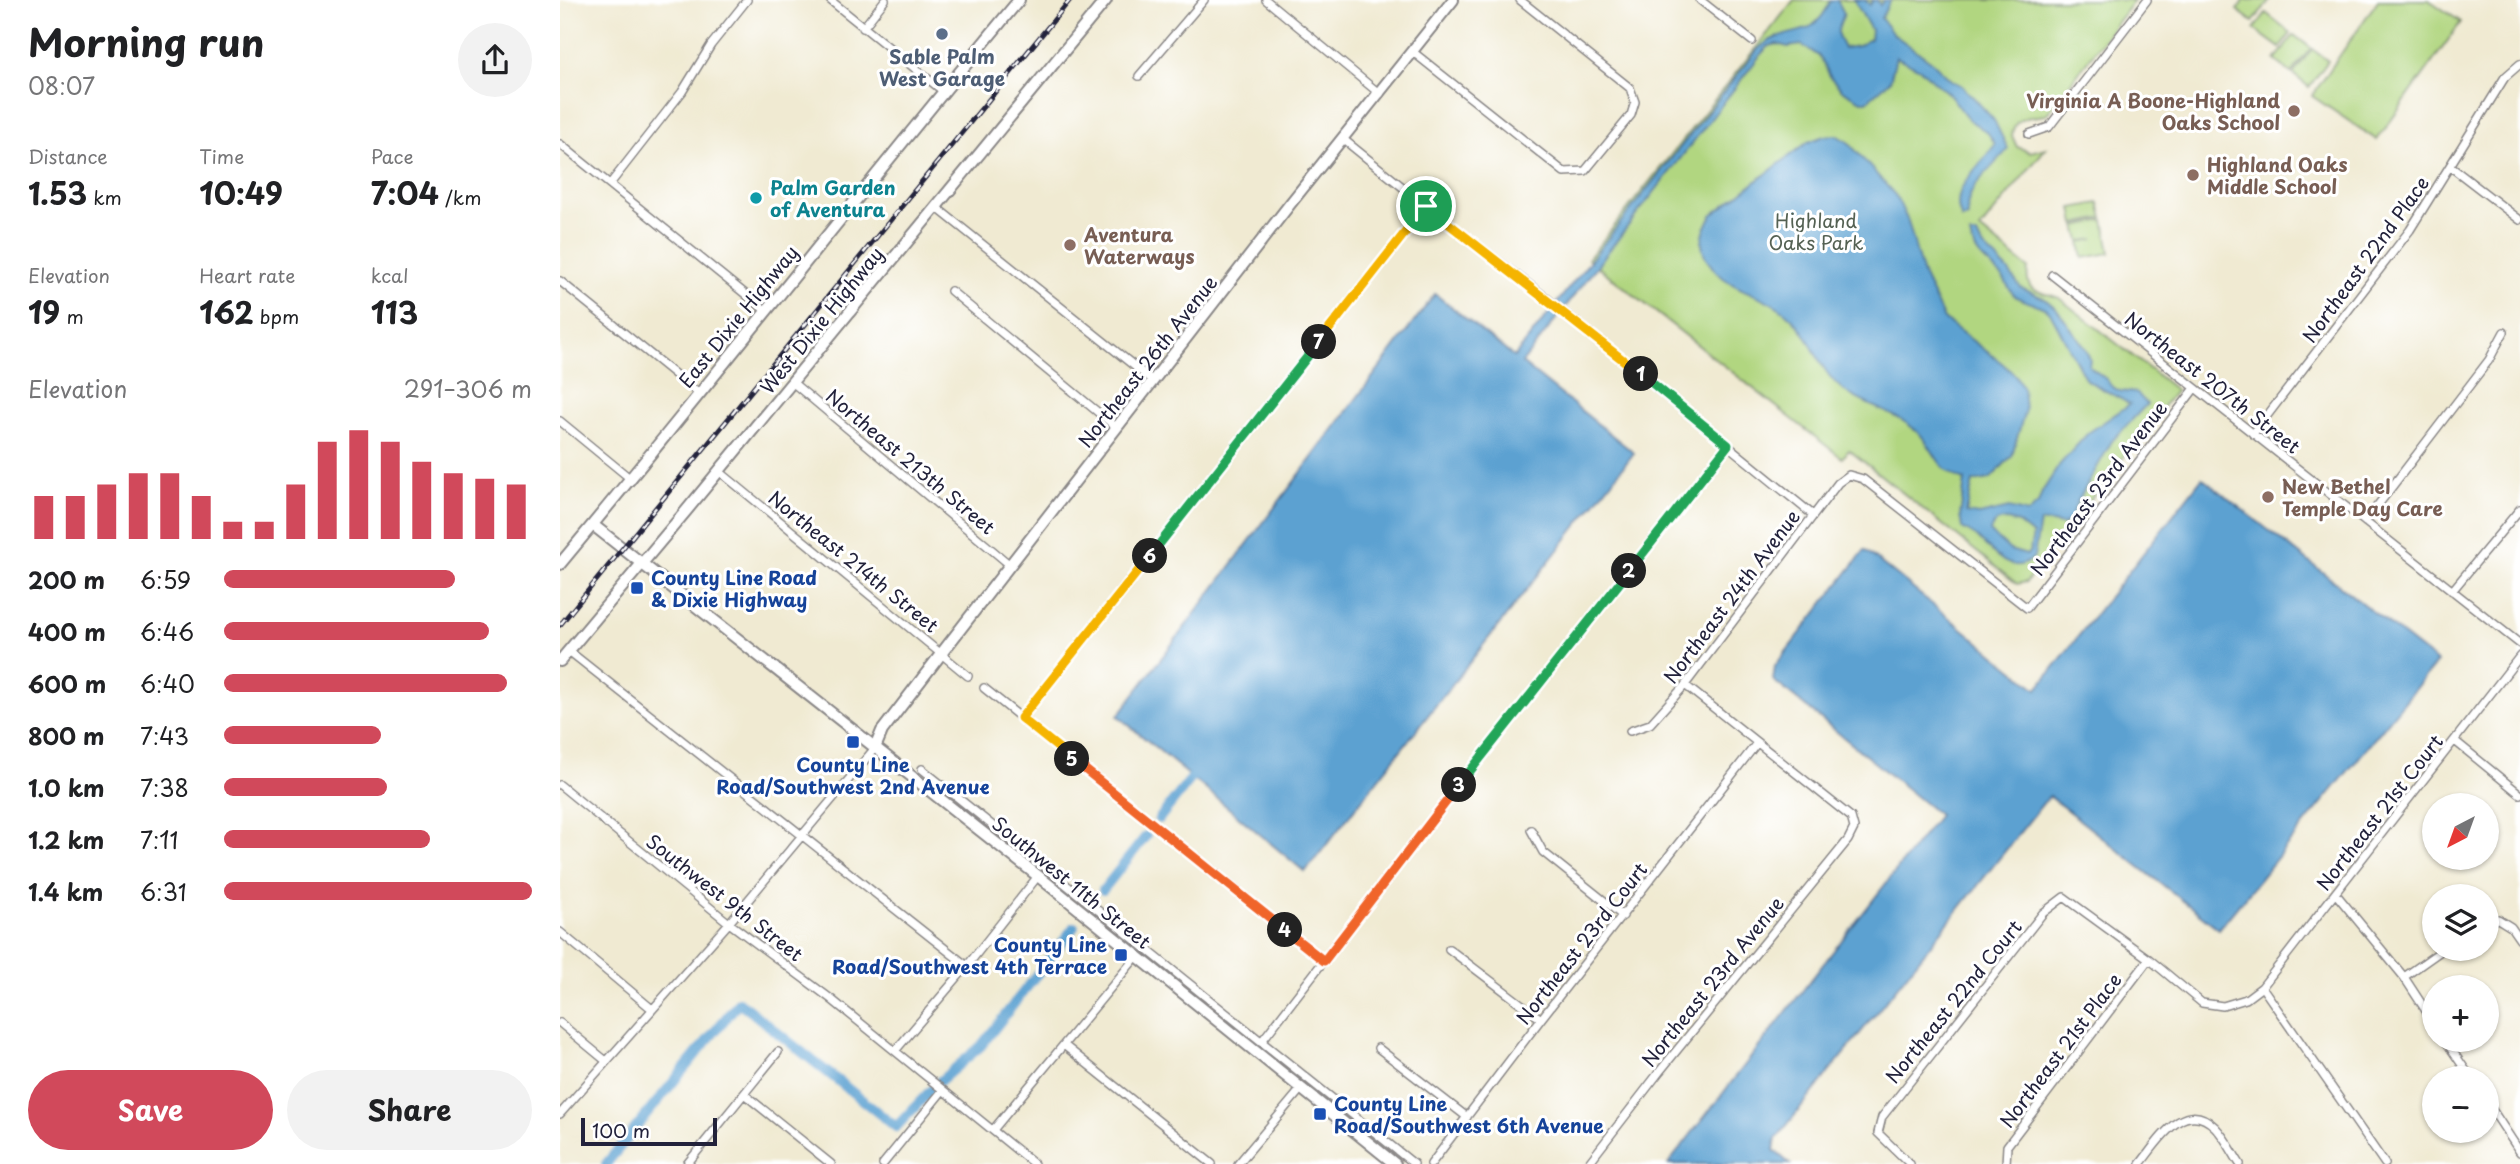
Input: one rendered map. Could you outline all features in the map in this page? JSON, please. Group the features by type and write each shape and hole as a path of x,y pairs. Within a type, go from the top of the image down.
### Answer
{"street":[{"path":"610,184 682,92 711,46 747,0"},
{"path":"830,0 943,91"},
{"path":"863,28 885,0"},
{"name":"East Dixie Highway","path":"560,564 632,480 698,393 1018,0"},
{"name":"West Dixie Highway","path":"560,661 1106,0"},
{"path":"1139,76 1204,0"},
{"path":"1266,0 1380,94"},
{"name":"Northeast 26th Avenue","path":"875,748 882,731 941,654 1453,0"},
{"path":"1413,52 1563,172 1585,171 1631,115 1635,102 1630,88 1520,0"},
{"path":"1700,0 1752,41"},
{"path":"2029,134 2049,127 2147,0"},
{"name":"Northeast 22nd Place","path":"2253,434 2410,230 2505,77 2520,64"},
{"path":"1343,139 1554,304 1813,515"},
{"path":"560,144 765,310"},
{"path":"2451,167 2520,220"},
{"path":"1021,718 1426,206"},
{"path":"936,207 1153,381"},
{"name":"Northeast 207th Street","path":"2052,275 2520,645"},
{"path":"560,281 698,393"},
{"path":"951,291 1117,428"},
{"path":"2365,522 2489,360 2504,332"},
{"name":"Northeast 213th Street","path":"792,382 1010,565"},
{"name":"Northeast 23rd Avenue","path":"1853,474 1880,491 2027,608 2195,388"},
{"path":"560,421 632,480"},
{"path":"1262,1041 1450,797 1728,445"},
{"name":"Northeast 214th Street","path":"719,471 968,676"},
{"name":"Northeast 24th Avenue","path":"1630,730 1650,724 1685,685 1838,483 1853,474"},
{"path":"2452,591 2520,509"},
{"name":"Southwest 11th Street","path":"593,525 1038,876 1395,1164"},
{"path":"569,651 967,966"},
{"name":"Northeast 21st Court","path":"2262,987 2520,656"},
{"path":"1685,685 1757,743"},
{"path":"984,688 1324,961"},
{"path":"2455,741 2520,793"},
{"name":"Northeast 23rd Avenue","path":"1588,1164 1660,1070 1848,840 1854,828 1851,817 1757,743"},
{"name":"Northeast 23rd Court","path":"1431,1164 1757,743"},
{"path":"560,1114 729,923 875,748"},
{"path":"922,769 1414,1164"},
{"name":"Southwest 9th Street","path":"560,785 729,923 895,1051 1034,1164"},
{"path":"1531,830 1543,852 1623,916"},
{"path":"895,1051 1038,876"},
{"path":"2336,894 2404,977 2422,1005"},
{"name":"Northeast 22nd Court","path":"1910,1164 1878,1133 1882,1116 2043,913 2064,897 2149,959"},
{"path":"2499,920 2511,927 2520,940"},
{"path":"560,932 652,1009"},
{"path":"1449,949 1541,1019"},
{"path":"993,1130 1137,956"},
{"path":"2149,959 2202,1003 2223,1006 2246,999 2262,987 2385,1164"},
{"name":"Northeast 21st Place","path":"2006,1164 2007,1146 2149,959"},
{"path":"2404,977 2427,961"},
{"path":"560,1023 606,1061"},
{"path":"1065,1045 1212,1164"},
{"path":"1378,1048 1467,1117"},
{"path":"687,1164 778,1052"},
{"path":"1238,1164 1301,1088"},
{"path":"883,1164 943,1090"},
{"path":"744,1094 831,1164"},
{"path":"2140,1164 2173,1123 2191,1116 2207,1121 2216,1128 2239,1164"},
{"path":"2499,1120 2520,1152"}],"green space":[{"name":"Highland Oaks Park","path":"1794,0 2134,0 2046,115 2023,119 2015,124 2012,136 2017,147 2030,152 2046,148 1980,229 2028,268 2027,277 2032,288 2059,298 2176,390 2026,582 2017,584 1849,450 1842,458 1588,259"},
{"path":"2244,0 2270,0 2253,22 2237,10"},
{"path":"2378,0 2429,0 2461,22 2377,140 2312,96"},
{"path":"2266,13 2291,33 2280,48 2254,29"},
{"path":"2294,35 2311,48 2291,73 2275,60"},
{"path":"2312,49 2328,61 2309,87 2293,74"},
{"path":"2099,203 2103,218 2075,224 2072,208"},
{"path":"2104,220 2110,253 2083,258 2080,242 2095,239 2080,241 2076,226"}],"water":[{"path":"1831,0 1837,0 1844,13 1838,33 1844,48 1858,46 1870,39 1871,30 1854,0 1865,0 1870,5 1873,0 1877,0 1880,5 1884,0 1891,0 1881,18 1892,33 1932,62 1952,81 1961,85 1994,120 2008,149 1974,188 1969,197 1968,217 1962,219 1958,208 1962,188 1995,144 1988,133 1968,119 1951,96 1920,69 1896,57 1890,81 1867,101 1861,101 1842,90 1831,78 1820,57 1802,45 1769,46 1522,363 1634,453 1305,872 1118,716 1435,294 1514,357 1758,49 1779,36 1807,29 1823,14"},
{"path":"1836,135 1848,142 1896,196 1908,221 1922,272 1944,319 2002,363 2016,376 2023,388 2025,410 2012,456 1990,479 1973,482 1966,513 1979,515 2009,508 2028,513 2038,504 2042,492 2060,464 2088,433 2130,404 2086,380 2050,312 2013,294 2003,278 1975,249 1970,235 1977,235 1981,244 2007,269 2021,288 2044,298 2057,309 2086,349 2090,359 2089,366 2112,387 2137,393 2147,404 2112,441 2071,517 2064,525 2040,522 2034,557 2026,563 2018,565 2003,561 1977,537 1962,528 1960,516 1965,480 1955,476 1941,464 1914,429 1840,387 1826,371 1795,321 1776,306 1725,279 1704,254 1703,237 1712,215 1808,142","holes":["1998,521 2018,523 2033,535 2027,555 2010,550 1990,532"]},
{"path":"2202,478 2437,662 2219,929 2049,796 1776,1139 1774,1150 1790,1164 1668,1164 1939,815 1773,680 1775,666 1865,550 2037,689"}],"waterway":[{"path":"1159,819 1198,770"},
{"path":"1103,890 1146,836"},
{"path":"940,1081 981,1046 1074,927"},
{"path":"606,1164 739,1002 896,1127 932,1089"}],"railway":[{"path":"560,625 1070,0"}],"place":[{"name":"Sable Palm West Garage","path":"942,34"},
{"name":"Virginia A Boone-Highland Oaks School","path":"2294,111"},
{"name":"Highland Oaks Middle School","path":"2193,175"},
{"name":"Palm Garden of Aventura","path":"756,198"},
{"name":"Aventura Waterways","path":"1070,245"},
{"name":"New Bethel Temple Day Care","path":"2268,497"},
{"name":"County Line Road & Dixie Highway","path":"637,588"},
{"name":"County Line Road/Southwest 2nd Avenue","path":"853,742"},
{"name":"County Line Road/Southwest 4th Terrace","path":"1121,955"},
{"name":"County Line Road/Southwest 6th Avenue","path":"1320,1114"}],"route":[{"path":"1426,206 1544,296 1728,445 1324,961 1021,718 1426,206"}]}
